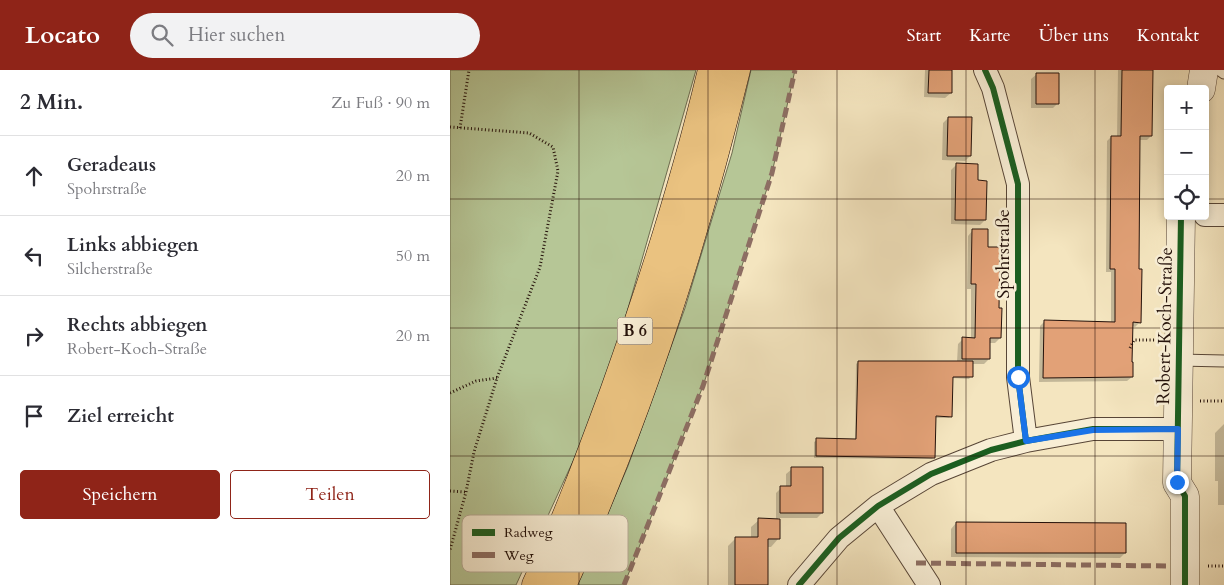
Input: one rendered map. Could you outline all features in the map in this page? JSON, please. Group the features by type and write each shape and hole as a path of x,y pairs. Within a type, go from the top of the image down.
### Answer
{"highway":[{"name":"B 6","path":"566,515 588,465 664,246 695,142 712,70"},
{"name":"B 6","path":"591,515 639,398 662,328 713,164 736,70"},
{"name":"B 6","path":"536,585 542,572"},
{"name":"B 6","path":"562,585 567,572"}],"street":[{"name":"Spohrstraße","path":"985,70 993,88 1018,184 1018,377 1026,441"},
{"path":"1209,215 1224,215"},
{"name":"Robert-Koch-Straße","path":"1181,220 1177,482 1185,496 1185,585"},
{"path":"798,585 839,538 878,506 931,474 991,450 1026,441 1093,430 1178,429"},
{"name":"Robert-Koch-Straße","path":"1167,585 1168,496 1177,482"},
{"path":"878,506 929,585"}],"lane":[{"path":"1179,350 1224,361"}],"path":[{"path":"460,128 469,70"},
{"path":"450,127 529,133 553,147 558,171 540,267 497,378 474,452 466,492 450,550"},
{"path":"1130,348 1134,340 1179,350"},
{"path":"450,393 476,381 497,378"},
{"path":"450,490 466,492"}],"green space":[{"path":"450,70 696,70 603,396 548,515 462,515 462,572 522,572 516,585 450,585"},
{"path":"751,70 795,70 772,173 703,386 624,585 577,585 583,572 628,572 628,515 607,515 628,466 685,308 732,153"}],"building":[{"path":"929,70 952,70 952,93 928,93"},
{"path":"1122,70 1153,70 1152,136 1140,136 1139,269 1142,269 1141,323 1133,322 1133,377 1043,378 1044,320 1115,322 1115,269 1110,269 1111,136 1121,136"},
{"path":"1036,73 1059,73 1059,104 1036,104"},
{"path":"948,117 972,117 971,156 947,156"},
{"path":"956,163 978,164 978,180 987,181 986,220 955,220"},
{"path":"972,229 988,229 988,247 1000,247 999,308 1002,308 1001,338 990,338 990,359 962,359 962,337 975,338 976,284 971,284"},
{"path":"858,361 973,361 973,377 953,377 952,417 936,416 935,458 816,456 816,438 856,439"},
{"path":"791,467 823,467 823,513 780,513 780,486 791,486"},
{"path":"758,518 780,519 780,539 768,539 768,585 735,585 735,537 758,537"},
{"path":"956,522 1126,523 1126,553 956,553"}],"marked path":[{"path":"624,585 703,386 772,173 795,70"},
{"path":"916,563 1167,566"}],"cycle path":[{"path":"985,70 993,88 1018,184 1018,377 1026,441"},
{"path":"1181,220 1177,483 1185,496 1185,585"},
{"path":"799,585 839,538 878,506 931,474 991,450 1026,441 1093,429 1178,429"}],"route":[{"path":"1018,377 1026,441 1093,430 1178,429 1177,482"}]}
